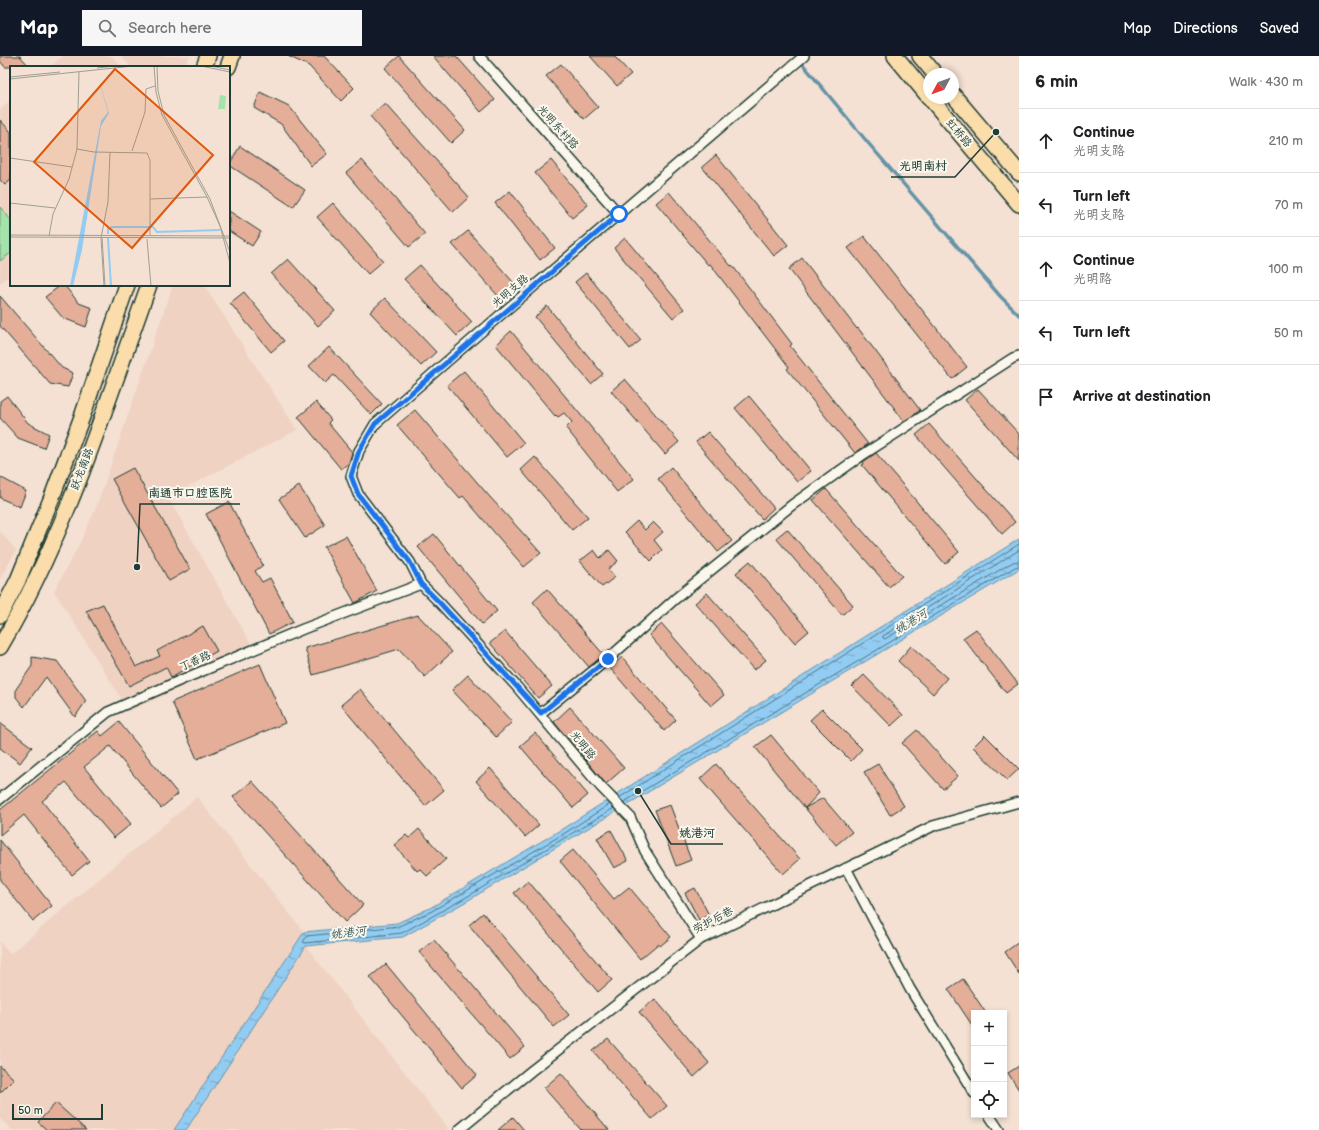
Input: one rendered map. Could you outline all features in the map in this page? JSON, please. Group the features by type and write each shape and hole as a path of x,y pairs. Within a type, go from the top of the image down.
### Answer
{"main road":[{"path":"204,66 208,56"},
{"path":"228,66 232,56"},
{"name":"虹桥路","path":"894,56 923,91"},
{"path":"920,56 930,68"},
{"name":"虹桥路","path":"959,102 1019,173"},
{"name":"虹桥路","path":"934,104 1019,204"},
{"name":"跃龙南路","path":"0,615 18,580 52,498 83,414 127,286"},
{"name":"跃龙南路","path":"0,647 34,587 78,481 149,286"}],"street":[{"name":"光明东村路","path":"478,56 619,214"},
{"name":"光明支路","path":"421,584 410,562 358,494 351,476 359,451 375,424 804,56"},
{"path":"541,713 608,659 675,599 792,506 861,456 1013,358 1019,356"},
{"name":"光明路","path":"421,584 450,613 541,713 606,792 630,817 645,850 701,939"},
{"name":"丁香路","path":"0,799 108,712 180,680 303,629 421,584"},
{"name":"劳护后巷","path":"459,1130 531,1071 701,939 933,826 1019,802"},
{"path":"846,868 910,989 971,1088"},
{"path":"990,1118 999,1130"}],"shaded area":[{"path":"63,56 112,56 121,66 51,66"},
{"path":"121,56 189,56 185,66 130,66"},
{"path":"10,101 10,275 0,283 0,110"},
{"path":"173,286 205,286 297,430 168,497 256,653 129,711 54,591 80,543 97,505"},
{"path":"0,531 16,550 0,579"},
{"path":"197,797 304,932 174,1130 12,1130 0,1119 0,942 10,954"},
{"path":"306,946 448,1128 446,1130 186,1130"}],"green space":[{"path":"0,207 10,219 10,254 0,261"}],"water":[{"path":"1019,539 1019,569 467,901 403,937 306,946 186,1130 174,1130 304,932 397,923 430,908 562,829"}],"building":[{"path":"0,56 20,56 29,66 5,67 0,61"},
{"path":"288,56 324,56 354,88 341,101 309,66"},
{"path":"399,56 465,130 451,143 385,68"},
{"path":"433,56 456,56 495,100 481,112"},
{"path":"590,56 614,56 631,74 617,86"},
{"path":"561,64 598,107 584,119 546,76"},
{"path":"260,92 289,106 327,154 311,166 281,124 254,108"},
{"path":"385,103 469,197 453,212 370,116"},
{"path":"0,120 10,131 10,181 5,185 0,180"},
{"path":"240,146 305,190 293,207 230,166"},
{"path":"716,155 788,245 774,256 702,167"},
{"path":"362,160 425,234 409,247 346,173"},
{"path":"551,160 588,205 572,218 535,173"},
{"path":"510,191 555,248 540,260 495,203"},
{"path":"669,192 731,266 732,265 792,344 790,346 868,444 855,453 787,369 789,367 710,264 708,265 656,203"},
{"path":"333,203 383,261 368,274 317,217"},
{"path":"230,212 261,232 252,246 230,232"},
{"path":"468,231 514,283 499,297 452,244"},
{"path":"864,236 967,367 952,379 848,248"},
{"path":"625,238 684,309 673,318 614,248"},
{"path":"802,258 857,329 858,328 920,410 915,414 904,421 789,269"},
{"path":"288,259 335,311 318,326 271,274"},
{"path":"420,265 472,322 457,336 404,279"},
{"path":"586,273 641,340 630,349 575,282"},
{"path":"60,286 65,286 79,303 92,308 86,327 63,318 45,297"},
{"path":"244,292 284,341 271,352 230,303"},
{"path":"0,296 62,368 73,373 68,387 50,384 0,326"},
{"path":"385,298 436,352 421,366 370,312"},
{"path":"547,306 603,374 591,384 535,317"},
{"path":"511,331 634,479 617,492 566,428 572,422 564,413 558,417 556,415 555,416 496,345"},
{"path":"329,347 382,404 371,415 334,375 325,383 309,366"},
{"path":"464,371 524,443 507,457 447,385"},
{"path":"625,379 679,442 665,454 611,391"},
{"path":"978,389 1019,434 1019,461 965,400"},
{"path":"7,396 28,423 49,434 44,448 18,438 0,418 0,401"},
{"path":"749,396 811,471 797,482 735,408"},
{"path":"316,402 331,420 328,423 352,452 349,463 341,469 298,417"},
{"path":"415,410 489,496 541,553 524,567 463,496 460,498 397,425"},
{"path":"929,424 1015,522 1002,534 916,435"},
{"path":"708,432 774,508 762,519 696,442"},
{"path":"876,453 959,552 945,564 862,465 864,464 863,462"},
{"path":"535,457 588,517 572,530 521,470"},
{"path":"671,467 732,541 718,552 658,479"},
{"path":"133,468 190,569 169,581 112,479"},
{"path":"0,477 26,491 20,507 0,498"},
{"path":"299,486 325,525 305,538 279,499"},
{"path":"826,489 902,576 889,587 813,500"},
{"path":"229,502 263,565 255,571 262,582 270,578 293,622 269,634 206,514"},
{"path":"637,521 645,530 653,522 663,532 654,540 662,550 651,561 625,532"},
{"path":"787,529 853,605 842,615 776,538"},
{"path":"434,534 497,611 482,624 418,547"},
{"path":"346,536 377,591 355,603 324,547"},
{"path":"594,550 600,558 609,550 618,561 608,569 615,577 602,587 580,561"},
{"path":"750,561 809,631 795,643 736,573"},
{"path":"547,589 604,655 589,667 533,602"},
{"path":"707,593 766,660 754,670 695,603"},
{"path":"103,604 136,667 160,656 157,651 203,626 217,651 171,677 166,667 129,686 86,611"},
{"path":"418,615 452,652 425,677 399,649 313,675 305,648"},
{"path":"662,624 724,695 711,706 649,635"},
{"path":"976,629 1018,684 1006,693 963,638"},
{"path":"505,631 552,686 538,698 490,643"},
{"path":"911,646 947,678 933,694 898,661"},
{"path":"32,657 57,661 86,701 75,717 46,677 24,707 16,697 16,689 32,666"},
{"path":"622,657 676,720 664,731 610,668"},
{"path":"260,664 285,723 197,759 172,702"},
{"path":"468,675 512,722 496,737 452,690"},
{"path":"864,675 903,715 891,726 852,686"},
{"path":"360,689 444,790 425,806 341,705"},
{"path":"570,707 624,768 606,784 554,722"},
{"path":"822,709 862,749 851,761 810,720"},
{"path":"119,722 178,794 161,808 110,746 84,767 131,824 114,838 66,782 42,801 89,861 72,875 24,815 0,835 0,810 98,731 102,736"},
{"path":"0,723 32,747 20,763 0,748"},
{"path":"917,730 958,776 943,789 902,743"},
{"path":"535,733 588,795 573,808 520,746"},
{"path":"771,735 819,793 805,808 755,747"},
{"path":"985,735 1019,769 1007,780 973,747"},
{"path":"716,764 800,859 783,874 700,779"},
{"path":"878,764 904,806 890,815 864,772"},
{"path":"490,768 539,825 525,837 476,781"},
{"path":"252,781 363,905 345,922 233,797"},
{"path":"823,798 852,832 836,845 805,808"},
{"path":"670,805 691,860 676,866 655,810"},
{"path":"419,829 446,859 427,876 420,869 417,871 394,845 406,835 409,838"},
{"path":"611,830 628,861 614,868 597,838"},
{"path":"0,840 52,906 33,921 0,880"},
{"path":"573,850 614,899 629,887 671,937 660,946 658,944 640,959 560,861"},
{"path":"528,881 612,980 598,992 514,893"},
{"path":"695,888 709,915 699,920 685,893"},
{"path":"483,913 569,1015 554,1027 469,925"},
{"path":"434,940 525,1047 510,1059 419,952"},
{"path":"1019,942 1019,974 1005,952"},
{"path":"386,964 477,1075 462,1088 370,977"},
{"path":"963,979 984,1010 971,1010 971,1024 948,989"},
{"path":"655,999 709,1063 694,1077 639,1012"},
{"path":"608,1039 667,1106 652,1119 593,1051"},
{"path":"0,1066 14,1079 0,1093"},
{"path":"1019,1066 1019,1090 1008,1073"},
{"path":"561,1073 609,1130 581,1130 544,1088"},
{"path":"56,1103 86,1130 47,1130 38,1122"},
{"path":"513,1117 524,1130 498,1130"}],"waterway":[{"path":"796,56 869,144 1000,296 1019,315"}],"place":[{"name":"光明南村","path":"996,132"},
{"name":"南通市口腔医院","path":"137,567"},
{"name":"姚港河","path":"638,791"}],"route":[{"path":"608,659 541,713 421,584 410,562 358,494 351,476 359,451 375,424 619,214"}]}
